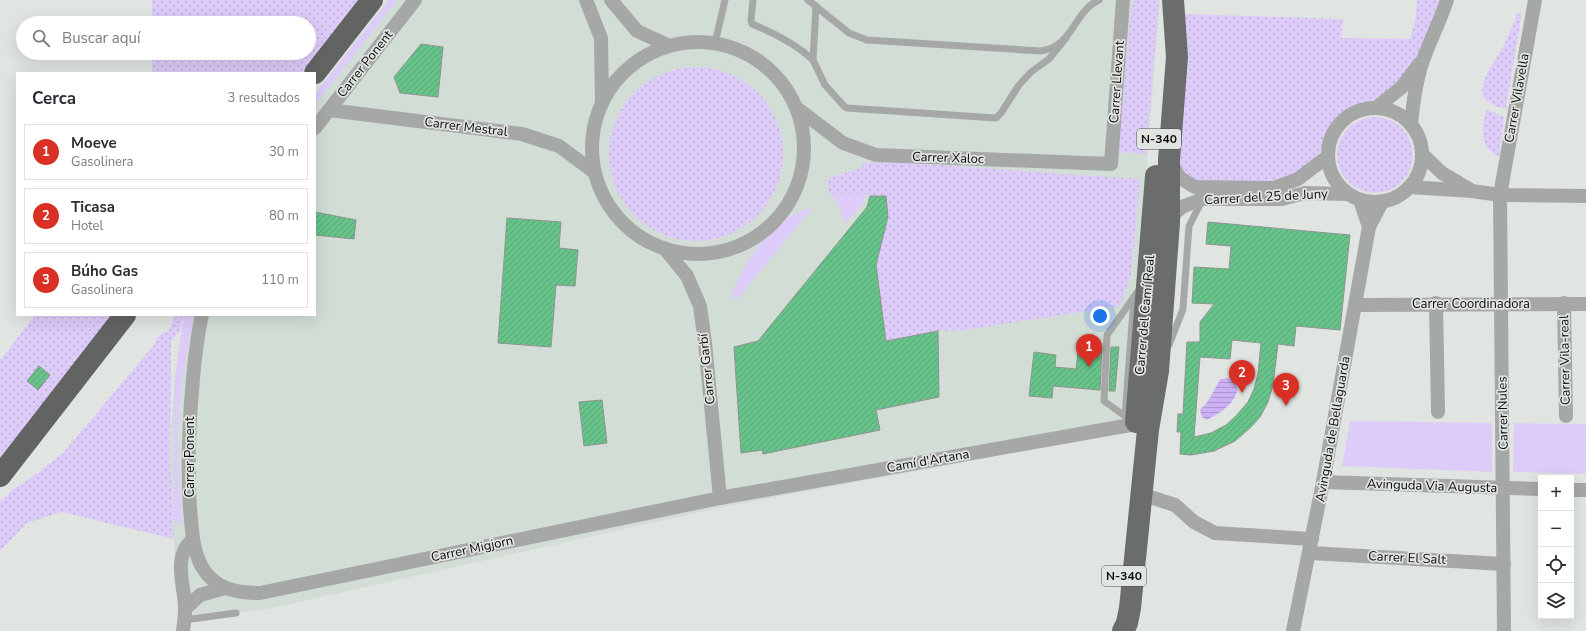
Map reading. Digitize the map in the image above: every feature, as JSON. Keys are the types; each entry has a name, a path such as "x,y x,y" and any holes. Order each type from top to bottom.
{"highway":[{"path":"316,72 372,0"},
{"path":"1124,631 1130,608 1148,430 1155,411 1169,223 1169,160 1177,57 1172,0"},
{"name":"Carrer del Camí Real","path":"1119,631 1130,420 1148,277 1172,0"},
{"path":"0,476 124,316"}],"street":[{"name":"Carrer Ponent","path":"316,127 415,0"},
{"path":"586,0 601,38 602,102 592,136 594,172 603,198 619,221 641,239 666,250 700,255 734,249 764,233 787,208 801,177 805,143 798,109 779,78 750,55 715,43 692,42 670,46 642,58 619,77 602,102"},
{"path":"611,0 637,31 670,46"},
{"name":"Carrer Llevant","path":"1111,164 1122,0"},
{"path":"1411,125 1414,96 1424,56 1439,23 1447,0"},
{"name":"Carrer Vilavella","path":"1500,195 1534,0"},
{"path":"1376,108 1402,87 1424,56"},
{"path":"1376,108 1389,110 1402,116 1411,125 1419,139 1422,154 1418,171 1409,187 1397,197 1382,202 1371,202 1353,197 1337,184 1330,171 1327,157 1329,142 1336,128 1347,117 1361,110 1376,108"},
{"name":"Carrer Xaloc","path":"798,109 843,143 876,155 1111,164"},
{"name":"Carrer Mestral","path":"329,110 522,134 559,146 594,172"},
{"path":"1422,154 1442,173 1472,191"},
{"name":"Carrer del 25 de Juny","path":"1169,160 1180,178 1195,187 1274,188 1298,179 1327,157"},
{"path":"1409,187 1472,191 1500,195 1586,196"},
{"name":"Carrer del 25 de Juny","path":"1169,223 1176,212 1184,206 1203,199 1282,199 1305,193 1353,197"},
{"name":"Carrer Nules","path":"1500,195 1504,488 1504,631"},
{"name":"Avinguda de Bellaguarda","path":"1353,197 1369,227"},
{"name":"Avinguda de Bellaguarda","path":"1294,631 1310,553 1369,227 1382,202"},
{"name":"Carrer Garbí","path":"666,250 687,276 700,306 720,498"},
{"path":"1436,303 1438,412"},
{"name":"Carrer Coordinadora","path":"1356,305 1436,303 1586,304"},
{"name":"Carrer Vila-real","path":"1564,304 1566,416"},
{"name":"Carrer Ponent","path":"202,316 195,364 190,418 188,475 192,540 202,568 213,580 225,588"},
{"name":"Camí d'Artana","path":"720,498 1130,420"},
{"name":"Avinguda Via Augusta","path":"1323,482 1538,489"},
{"path":"1574,490 1586,490"},
{"path":"1151,493 1175,505 1194,522 1215,533 1312,539"},
{"name":"Carrer Migjorn","path":"225,588 240,593 260,593 720,498"},
{"path":"184,620 181,562 186,546 192,540"},
{"name":"Carrer El Salt","path":"1310,553 1504,564"},
{"path":"184,620 200,595 225,588"}],"lane":[{"path":"715,43 725,0"},
{"path":"753,0 752,24 791,44 812,60 825,85 847,108 996,118 1001,113 1019,85 1031,72 1049,59 1090,6 1099,0"},
{"path":"808,0 849,33 857,38 867,40 1041,52 1055,47 1066,38"},
{"path":"812,60 816,6"},
{"path":"1158,371 1182,309 1190,226 1203,199"},
{"path":"1130,420 1104,401 1106,335 1148,277"},
{"path":"1130,420 1134,297"},
{"path":"1139,517 1151,493"},
{"path":"184,620 236,613"}],"shaded area":[{"path":"152,0 358,0 316,54 316,16 152,16"},
{"path":"388,0 1160,0 1125,432 723,507 272,608 180,622 172,520 170,462 175,376 184,316 316,316 316,92"},
{"path":"389,0 397,0 316,104 316,93"},
{"path":"1134,0 1159,0 1146,154 1118,152 1131,9"},
{"path":"1417,0 1441,0 1418,56 1399,85 1372,102 1353,107 1337,118 1327,133 1318,157 1282,183 1192,181 1179,169 1185,14 1343,19 1341,38 1410,39 1415,21"},
{"path":"1522,13 1506,108 1495,106 1484,97 1482,91 1484,83 1491,67 1506,41 1517,14"},
{"path":"152,60 311,60 302,72 152,72"},
{"path":"705,67 729,73 745,81 758,92 769,105 777,121 782,137 782,171 777,187 769,203 758,216 745,227 721,238 705,241 687,241 671,238 647,227 634,216 623,203 615,187 610,171 609,145 612,129 623,105 634,92 647,81 663,73 679,68"},
{"path":"1486,109 1504,117 1499,157 1492,153 1488,148 1483,136 1483,123"},
{"path":"1375,117 1389,120 1402,128 1410,141 1413,155 1410,169 1402,182 1389,190 1375,193 1361,190 1348,182 1340,169 1337,155 1340,141 1348,128 1361,120"},
{"path":"882,162 1140,179 1131,274 1120,306 965,330 938,331 887,341 876,265 888,217 886,197 871,196 866,194 830,194 826,180 862,167 863,163"},
{"path":"830,194 866,194 863,203 844,225 840,208"},
{"path":"812,208 738,298 734,299 731,297 743,270 762,242 785,220 798,212"},
{"path":"34,316 111,316 0,458 0,360"},
{"path":"175,316 183,316 180,331 171,341 170,462 174,539 61,512 27,523 0,551 0,502 12,490 38,473 64,452 154,345 157,337 169,330"},
{"path":"184,316 195,316 180,399 178,450 182,519 181,522 177,523 173,520 175,377"},
{"path":"1228,378 1235,382 1237,389 1233,401 1216,415 1207,420 1202,417 1200,410 1207,402 1221,379"},
{"path":"1350,421 1492,423 1492,472 1342,466"},
{"path":"1514,423 1586,424 1586,474 1513,472"}],"building":[{"path":"421,44 443,47 438,97 400,93 394,77"},
{"path":"870,196 886,196 888,217 876,265 886,341 938,331 939,397 876,410 880,430 763,454 762,450 741,453 734,347 758,341 867,207"},
{"path":"316,212 356,220 354,239 316,235"},
{"path":"507,218 561,222 559,248 578,250 575,286 556,285 551,347 498,343"},
{"path":"1208,222 1350,235 1340,330 1296,326 1294,346 1278,344 1273,385 1268,402 1260,417 1235,441 1214,451 1191,455 1180,454 1181,432 1177,432 1178,414 1183,414 1187,342 1200,342 1200,322 1214,304 1192,303 1194,267 1229,269 1231,246 1206,244","holes":["1232,340 1261,343 1258,374 1254,389 1248,402 1226,425 1211,433 1194,437 1200,357 1230,359"]},
{"path":"1079,344 1102,346 1100,390 1053,386 1052,398 1029,396 1034,352 1056,355 1055,367 1076,369"},
{"path":"1111,347 1119,347 1115,391 1109,391"},
{"path":"39,366 50,375 38,390 27,381"},
{"path":"602,400 607,443 584,446 579,402"}],"place":[{"name":"Moeve","path":"1089,367"},
{"name":"Ticasa","path":"1242,393"},
{"name":"Búho Gas","path":"1286,406"}]}
